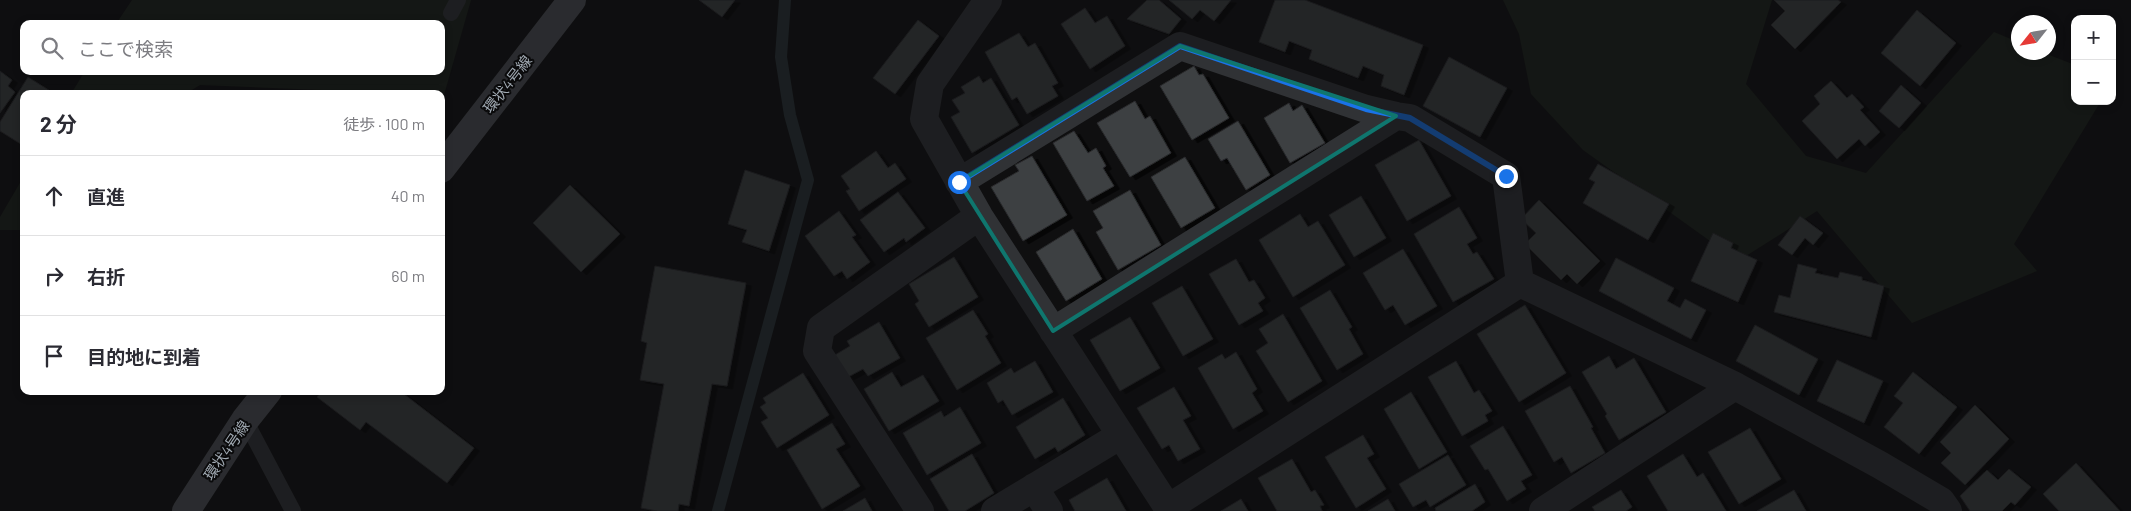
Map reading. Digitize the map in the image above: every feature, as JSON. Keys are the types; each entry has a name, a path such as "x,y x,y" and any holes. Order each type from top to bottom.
{"main road":[{"name":"環状4号線","path":"445,163 572,0"},
{"name":"環状4号線","path":"186,511 246,420 265,395"}],"street":[{"path":"988,0 930,84 924,119 979,216 1169,510 1520,283"},
{"path":"959,182 1180,46 1366,109 1410,118 1506,176 1520,283"},
{"path":"1053,331 1396,116"},
{"path":"920,511 817,351 821,328 979,216"},
{"path":"1520,283 1735,386 1880,465 1938,508"},
{"path":"1543,511 1735,386"},
{"path":"995,511 1121,435"},
{"path":"1034,488 1050,511"}],"lane":[{"path":"246,420 293,511"}],"highlighted area":[{"path":"1180,46 1396,116 1053,331 959,182"}],"shaded area":[{"path":"132,0 471,0 445,91 322,90 200,85 192,90 73,90 83,75 445,75 445,20 119,20"},
{"path":"1503,0 1772,0 1746,84 1806,156 1866,173 1994,32 2011,39 2011,60 2056,60 2056,58 2071,63 2071,105 2099,105 2014,244 2037,271 1912,323 1817,211 1738,261 1583,150 1531,94 1519,34"},
{"path":"20,183 20,230 0,230 0,217"}],"building":[{"path":"699,0 735,0 722,17"},
{"path":"1147,0 1159,0 1181,19 1169,34 1127,19"},
{"path":"1169,0 1231,0 1214,21 1200,10 1192,19"},
{"path":"1275,0 1305,0 1423,45 1404,95 1381,86 1384,75 1363,66 1358,78 1309,59 1312,50 1289,41 1285,52 1259,42"},
{"path":"1774,0 1838,0 1841,2 1795,49 1771,25 1785,11"},
{"path":"1085,8 1095,23 1107,16 1125,46 1090,69 1061,24"},
{"path":"1917,10 1956,43 1920,86 1881,53"},
{"path":"918,20 939,36 895,94 873,78"},
{"path":"1019,33 1028,47 1035,43 1058,83 1052,86 1058,96 1027,114 1017,97 1012,100 985,52"},
{"path":"1449,57 1507,88 1480,137 1423,106"},
{"path":"1194,66 1199,75 1203,74 1229,118 1192,140 1160,86"},
{"path":"0,71 12,80 8,86 15,92 0,113"},
{"path":"979,76 983,83 991,78 1019,125 972,153 951,117 960,112 952,100 965,93 961,87"},
{"path":"28,77 49,90 20,90 20,144 0,131 0,122"},
{"path":"1831,81 1847,98 1852,94 1864,107 1860,110 1880,132 1865,146 1859,139 1837,159 1802,121 1820,104 1814,96"},
{"path":"1901,85 1921,103 1899,128 1879,111"},
{"path":"1135,101 1145,119 1150,116 1171,153 1130,177 1097,123"},
{"path":"1289,103 1293,111 1302,105 1325,143 1290,163 1264,118"},
{"path":"1238,121 1270,175 1246,190 1227,158 1221,161 1208,139"},
{"path":"1074,131 1088,153 1096,148 1106,166 1103,168 1114,186 1087,201 1053,143"},
{"path":"1419,140 1451,196 1407,221 1375,165"},
{"path":"876,151 888,168 895,163 906,179 859,211 846,191 850,189 841,176"},
{"path":"1032,156 1067,215 1023,241 991,187 1019,171 1015,165"},
{"path":"1185,157 1215,208 1181,228 1151,177"},
{"path":"1598,164 1669,204 1648,240 1583,203 1595,182 1589,179"},
{"path":"745,170 790,185 769,251 742,242 747,230 728,224"},
{"path":"570,185 620,234 581,272 533,223"},
{"path":"1130,190 1161,245 1118,270 1096,232 1103,228 1093,211"},
{"path":"898,192 925,228 906,242 904,238 884,252 860,220"},
{"path":"1361,196 1386,238 1354,257 1329,215"},
{"path":"1539,200 1600,261 1577,284 1567,274 1561,280 1525,244 1536,233 1521,219"},
{"path":"1459,207 1477,238 1467,244 1473,254 1477,252 1494,279 1453,302 1414,234"},
{"path":"839,211 856,235 852,237 870,262 847,279 842,271 834,276 805,236"},
{"path":"1300,214 1308,227 1318,221 1345,265 1293,297 1259,240"},
{"path":"1800,216 1823,233 1813,245 1805,238 1792,255 1778,245"},
{"path":"1073,229 1102,279 1066,301 1036,252"},
{"path":"1713,233 1733,243 1731,248 1757,260 1738,302 1691,281"},
{"path":"1403,249 1437,306 1405,325 1393,305 1385,310 1363,273"},
{"path":"954,257 978,297 929,327 915,304 919,301 909,284"},
{"path":"1616,258 1674,288 1667,301 1680,308 1685,299 1706,310 1691,339 1599,291"},
{"path":"1236,259 1249,282 1254,280 1265,298 1258,303 1263,311 1239,325 1209,274"},
{"path":"1798,264 1817,269 1815,273 1838,278 1840,272 1862,277 1862,280 1884,286 1871,337 1774,312 1779,295 1790,298"},
{"path":"655,266 746,283 727,386 712,384 689,506 679,504 678,511 657,511 641,508 664,384 640,380 647,343 641,341"},
{"path":"1182,286 1213,339 1183,356 1152,303"},
{"path":"1330,290 1352,327 1349,329 1363,354 1337,370 1300,308"},
{"path":"1525,305 1566,373 1519,402 1477,334"},
{"path":"973,310 988,334 985,336 1001,363 957,390 926,338"},
{"path":"1283,314 1322,381 1288,402 1256,351 1268,343 1259,329"},
{"path":"1130,317 1160,368 1120,391 1090,340"},
{"path":"879,322 900,358 868,376 863,369 848,377 835,355 850,346 847,341"},
{"path":"1755,325 1818,359 1799,395 1736,361"},
{"path":"1236,352 1257,389 1252,393 1263,411 1233,429 1198,368 1222,354 1225,359"},
{"path":"1609,356 1616,369 1634,358 1666,412 1619,440 1605,416 1607,414 1582,372"},
{"path":"1837,360 1883,381 1864,423 1817,401"},
{"path":"1035,361 1053,392 1012,415 1003,400 998,403 987,383 1011,368 1014,373"},
{"path":"1456,361 1474,393 1479,390 1492,411 1485,415 1488,421 1462,436 1428,377"},
{"path":"892,372 901,387 923,375 939,401 889,431 864,389"},
{"path":"1913,372 1957,407 1919,454 1884,427 1903,403 1894,396"},
{"path":"803,373 829,415 777,448 761,422 768,418 760,407 766,403 763,398"},
{"path":"1570,386 1605,453 1571,473 1562,457 1554,462 1525,411"},
{"path":"1174,387 1191,416 1183,420 1200,449 1178,461 1169,445 1162,449 1137,408"},
{"path":"1411,392 1447,452 1419,469 1384,409"},
{"path":"319,395 405,395 474,448 447,483 366,422 360,430 317,397"},
{"path":"1063,398 1085,435 1058,452 1055,447 1035,459 1016,427"},
{"path":"1975,405 2009,439 1965,485 1941,463 1951,453 1940,442"},
{"path":"960,407 981,443 927,475 903,433 941,411 944,417"},
{"path":"832,423 845,444 836,449 860,486 822,509 787,450"},
{"path":"1503,426 1532,475 1521,481 1526,489 1507,501 1488,469 1485,470 1470,446"},
{"path":"1750,428 1781,479 1739,504 1708,452"},
{"path":"1363,435 1374,454 1367,458 1386,489 1356,508 1325,457"},
{"path":"972,454 994,493 965,511 949,511 930,479"},
{"path":"1683,454 1697,477 1703,473 1726,511 1668,511 1647,476"},
{"path":"1448,455 1466,485 1430,507 1426,500 1413,507 1399,484"},
{"path":"1292,459 1311,492 1315,490 1324,505 1320,506 1322,511 1277,511 1258,478"},
{"path":"2076,463 2120,511 2059,511 2043,494"},
{"path":"2009,469 2031,487 2015,505 2011,502 2002,511 1970,511 1960,496 1987,470 1998,480"},
{"path":"1107,478 1126,511 1075,511 1069,500"},
{"path":"1475,484 1485,502 1472,511 1436,511 1435,508"},
{"path":"1621,490 1632,507 1626,511 1595,511 1592,507"},
{"path":"1794,490 1806,511 1757,511"},
{"path":"865,498 872,511 843,511"},
{"path":"1241,499 1248,511 1221,511"},
{"path":"1388,499 1395,511 1368,511"}],"waterway":[{"path":"718,511 808,180 790,115 781,57 785,0"}],"route":[{"path":"959,182 1180,46 1366,109 1410,118 1506,176"}]}
